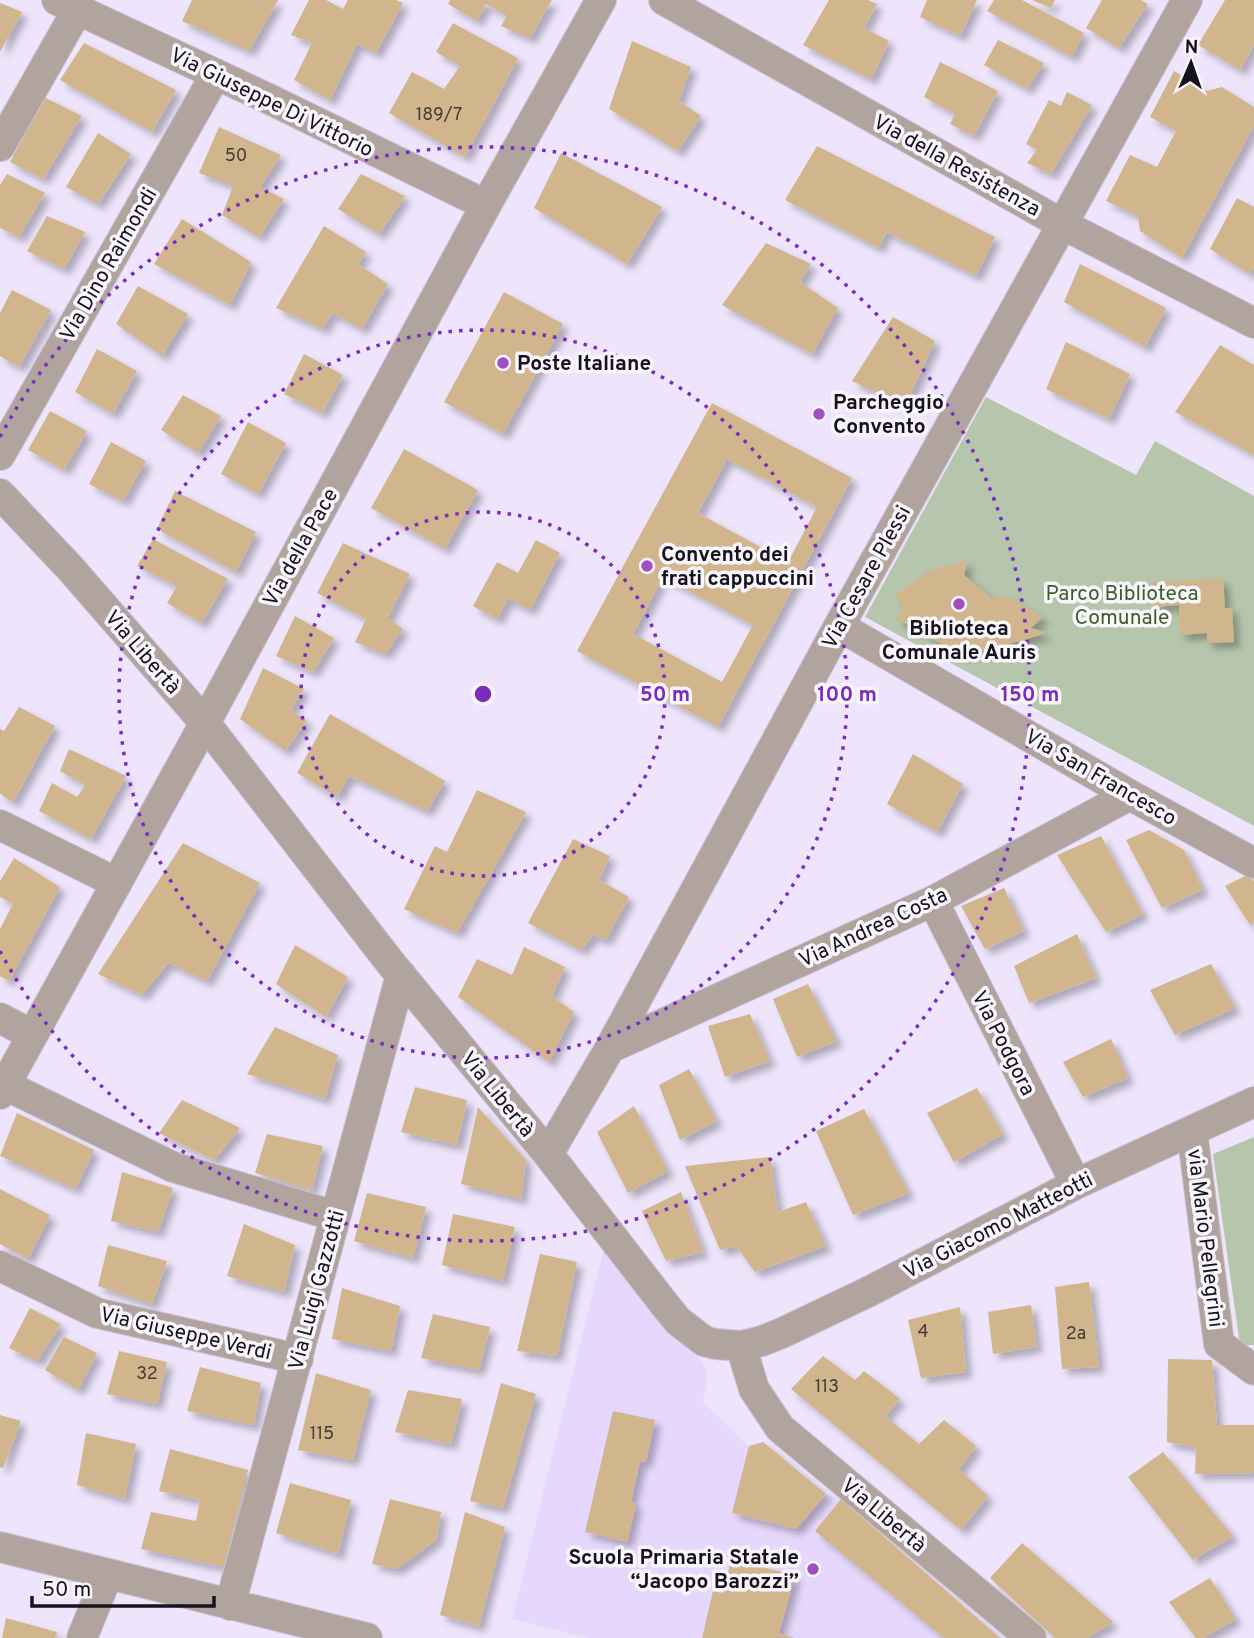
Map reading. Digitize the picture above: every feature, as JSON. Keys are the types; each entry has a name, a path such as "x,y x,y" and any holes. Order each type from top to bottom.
{"street":[{"name":"Via della Pace","path":"2,1090 601,0"},
{"name":"Via della Resistenza","path":"664,0 1062,224 1254,323"},
{"name":"Via Cesare Plessi","path":"548,1154 610,1048 839,626 1187,0"},
{"name":"Via Giuseppe Di Vittorio","path":"68,4 486,205"},
{"path":"0,146 68,4"},
{"name":"Via Dino Raimondi","path":"0,454 216,74"},
{"name":"Via Libertà","path":"0,494 70,568 205,723 401,975 548,1154 678,1321 704,1341 741,1346 754,1389 780,1428 1031,1638"},
{"name":"Via San Francesco","path":"839,626 1130,795 1254,863"},
{"name":"Via Andrea Costa","path":"610,1048 933,901 1130,795"},
{"path":"0,825 117,883"},
{"name":"Via Podgora","path":"933,901 1076,1184"},
{"name":"Via Luigi Gazzotti","path":"230,1605 401,975"},
{"path":"0,1018 32,1035"},
{"path":"2,1090 173,1167 335,1216"},
{"name":"Via Giacomo Matteotti","path":"741,1346 782,1333 1076,1184 1254,1102"},
{"name":"via Mario Pellegrini","path":"1192,1131 1219,1345 1254,1370"},
{"name":"Via Giuseppe Verdi","path":"0,1266 97,1313 298,1359"},
{"path":"0,1547 367,1638"},
{"path":"82,1638 108,1574"}],"shaded area":[{"path":"604,1248 699,1358 708,1378 703,1401 710,1409 749,1446 763,1442 826,1494 841,1499 1000,1638 588,1638 512,1619"}],"green space":[{"name":"Parco Biblioteca Comunale","path":"986,397 1136,475 1155,441 1254,496 1254,826 865,617"},
{"path":"1254,1137 1254,1345 1240,1345 1213,1154"}],"building":[{"path":"192,0 278,0 249,51 182,21"},
{"path":"309,0 326,0 343,9 348,0 396,0 403,3 376,53 357,44 330,100 294,80 312,43 291,35"},
{"path":"450,0 552,0 530,38 501,26 507,16 486,4 477,21 448,4"},
{"path":"829,0 868,0 877,4 864,28 889,41 871,79 803,45"},
{"path":"927,0 977,0 960,36 920,17"},
{"path":"994,0 1022,0 1084,33 1072,57 987,11"},
{"path":"1032,0 1055,0 1051,8"},
{"path":"1102,0 1141,0 1148,4 1119,48 1086,28"},
{"path":"1225,0 1254,0 1254,45 1240,70 1198,45"},
{"path":"0,3 22,12 0,52"},
{"path":"453,23 518,58 465,157 389,113 412,72 444,89 460,66 436,52"},
{"path":"998,40 1044,63 1027,89 984,65"},
{"path":"632,41 691,67 679,101 701,116 678,151 609,109"},
{"path":"84,43 176,90 152,132 60,80"},
{"path":"940,62 998,91 974,136 950,124 955,114 924,97"},
{"path":"1174,71 1207,91 1222,87 1254,107 1254,126 1182,258 1140,231 1138,216 1106,201 1130,155 1157,167 1176,131 1150,117"},
{"path":"1067,92 1092,105 1051,174 1027,163 1037,150 1026,144 1049,100 1061,106"},
{"path":"44,97 82,116 43,179 10,162"},
{"path":"219,127 281,155 260,187 284,199 259,237 222,215 233,186 199,173"},
{"path":"98,133 131,154 98,204 66,187"},
{"path":"817,146 995,237 976,276 886,232 879,248 785,200"},
{"path":"561,153 662,207 627,264 534,208"},
{"path":"7,174 45,193 19,237 0,228 0,185"},
{"path":"361,174 405,196 379,234 338,209"},
{"path":"1237,198 1254,207 1254,267 1250,274 1210,249"},
{"path":"47,216 85,232 64,269 27,251"},
{"path":"182,219 251,262 230,305 154,264"},
{"path":"324,226 366,252 358,264 388,284 362,329 332,313 323,329 276,308"},
{"path":"766,243 811,264 800,282 838,308 812,354 722,305"},
{"path":"1080,264 1166,308 1145,347 1064,302"},
{"path":"138,286 188,314 162,356 116,324"},
{"path":"12,290 51,310 19,367 0,356 0,313"},
{"name":"Poste Italiane","path":"504,292 563,324 503,434 444,402"},
{"path":"893,317 935,341 905,406 852,381"},
{"path":"1066,342 1130,374 1109,419 1046,389"},
{"path":"1220,345 1254,365 1254,455 1175,412"},
{"path":"97,349 137,371 113,414 75,392"},
{"path":"304,354 343,375 322,413 284,394"},
{"path":"183,395 221,416 198,453 161,430"},
{"name":"Convento dei frati cappuccini","path":"712,403 852,478 718,727 577,651","holes":["727,459 817,507 788,562 698,513","663,577 753,625 722,682 633,634"]},
{"path":"50,411 87,431 64,470 28,450"},
{"path":"248,422 286,443 258,494 221,474"},
{"path":"111,442 146,461 123,501 89,484"},
{"path":"404,449 478,490 445,549 371,508"},
{"path":"175,491 256,532 236,572 157,529"},
{"path":"153,539 228,579 201,623 167,603 177,586 137,566"},
{"path":"536,540 560,553 530,610 508,599 497,619 473,606 497,562 518,573"},
{"path":"343,543 410,574 388,618 403,629 385,654 355,642 366,619 317,593"},
{"name":"Biblioteca Comunale Auris","path":"967,560 964,575 992,599 1004,595 1043,617 1031,628 1047,633 969,653 947,647 919,628 896,620 903,608 895,595 928,571"},
{"path":"1223,578 1225,608 1232,608 1234,642 1207,643 1207,633 1180,635 1179,605 1154,607 1152,582"},
{"path":"295,616 334,638 313,672 276,656"},
{"path":"263,668 304,689 291,710 307,721 285,751 240,719"},
{"path":"19,707 55,726 13,802 0,794 0,729 4,731"},
{"path":"330,714 445,781 427,811 349,776 337,797 297,773"},
{"path":"69,749 126,776 91,839 39,811 52,783 77,797 85,785 60,771"},
{"path":"913,754 963,784 937,832 887,804"},
{"path":"477,790 526,812 457,933 404,909 435,846 447,852"},
{"path":"1149,830 1184,850 1203,890 1162,908 1126,840"},
{"path":"1101,836 1143,914 1106,932 1057,855"},
{"path":"573,839 610,856 599,880 629,897 606,940 593,935 581,950 528,923"},
{"path":"183,843 260,883 207,981 168,963 142,995 98,974"},
{"path":"14,858 60,887 9,981 0,976 0,929 13,904 0,897 0,881"},
{"path":"1247,875 1254,881 1254,923 1250,925 1225,886"},
{"path":"1004,888 1024,931 985,949 961,906"},
{"path":"1077,934 1096,978 1029,1003 1014,966"},
{"path":"295,945 348,977 326,1017 276,984"},
{"path":"524,947 565,967 552,996 574,1012 549,1062 458,997 477,959 512,975"},
{"path":"1211,964 1235,1008 1175,1035 1150,990"},
{"path":"808,984 837,1041 797,1057 773,999"},
{"path":"750,1014 770,1061 725,1077 708,1026"},
{"path":"275,1027 338,1055 325,1099 247,1074"},
{"path":"1111,1039 1128,1078 1083,1097 1063,1062"},
{"path":"689,1069 717,1121 680,1140 659,1085"},
{"path":"415,1087 467,1100 457,1145 401,1132"},
{"path":"977,1088 1003,1134 954,1162 927,1113"},
{"path":"182,1100 240,1128 214,1160 159,1133"},
{"path":"634,1106 668,1171 628,1193 597,1132"},
{"path":"478,1107 526,1160 521,1199 461,1184"},
{"path":"864,1109 909,1193 853,1215 816,1131"},
{"path":"17,1113 94,1150 75,1189 0,1156"},
{"path":"267,1134 323,1146 312,1190 255,1173"},
{"path":"770,1157 778,1212 806,1202 826,1246 755,1272 736,1246 720,1250 685,1166"},
{"path":"122,1172 173,1188 158,1232 111,1221"},
{"path":"0,1189 50,1215 28,1259 0,1244"},
{"path":"681,1192 703,1252 666,1261 642,1211"},
{"path":"367,1193 426,1207 413,1258 354,1241"},
{"path":"453,1214 515,1227 503,1281 442,1265"},
{"path":"244,1224 295,1245 284,1292 227,1276"},
{"path":"108,1245 167,1261 152,1304 98,1286"},
{"path":"540,1254 577,1262 557,1356 517,1351"},
{"path":"1089,1282 1099,1367 1062,1369 1055,1287"},
{"path":"342,1288 400,1306 391,1351 332,1339"},
{"path":"1031,1305 1037,1347 993,1354 988,1312"},
{"path":"960,1307 966,1372 921,1378 908,1320"},
{"path":"30,1308 61,1324 37,1361 9,1348"},
{"path":"433,1314 490,1327 479,1370 421,1358"},
{"path":"64,1337 97,1353 78,1390 45,1370"},
{"path":"119,1351 167,1362 157,1404 107,1394"},
{"path":"823,1356 855,1380 864,1371 900,1399 885,1416 919,1444 944,1420 976,1446 959,1469 988,1496 961,1530 791,1389"},
{"path":"1168,1359 1212,1360 1217,1425 1254,1425 1254,1473 1195,1474 1196,1447 1167,1442"},
{"path":"200,1367 261,1383 254,1425 187,1411"},
{"path":"316,1373 371,1390 353,1460 298,1450"},
{"path":"501,1383 536,1394 503,1508 470,1501"},
{"path":"408,1390 462,1399 451,1444 395,1432"},
{"path":"613,1411 655,1420 646,1462 640,1461 631,1502 636,1504 627,1542 585,1532"},
{"path":"0,1415 21,1421 3,1468 0,1467"},
{"path":"86,1433 136,1444 125,1499 77,1485"},
{"path":"763,1442 826,1494 796,1529 732,1513 749,1446"},
{"path":"170,1449 248,1470 224,1567 141,1549 151,1512 196,1521 200,1500 159,1491"},
{"path":"1163,1452 1233,1536 1193,1560 1128,1477"},
{"path":"290,1483 351,1500 338,1554 276,1533"},
{"path":"390,1499 441,1512 436,1540 397,1569 372,1564"},
{"path":"841,1499 1000,1638 944,1638 815,1531"},
{"path":"465,1512 505,1527 479,1626 440,1615"},
{"path":"1022,1543 1113,1622 1087,1638 1055,1638 990,1578"},
{"path":"731,1560 795,1575 779,1633 794,1638 702,1638 713,1591 723,1593"},
{"path":"1210,1578 1236,1619 1203,1638 1196,1638 1169,1602"},
{"path":"6,1618 57,1632 55,1638 2,1638"}],"place":[{"name":"Poste Italiane","path":"503,363"},
{"name":"Parcheggio Convento","path":"819,414"},
{"name":"Convento dei frati cappuccini","path":"647,566"},
{"name":"Biblioteca Comunale Auris","path":"959,604"},
{"name":"Scuola Primaria Statale “Jacopo Barozzi”","path":"813,1569"}]}
